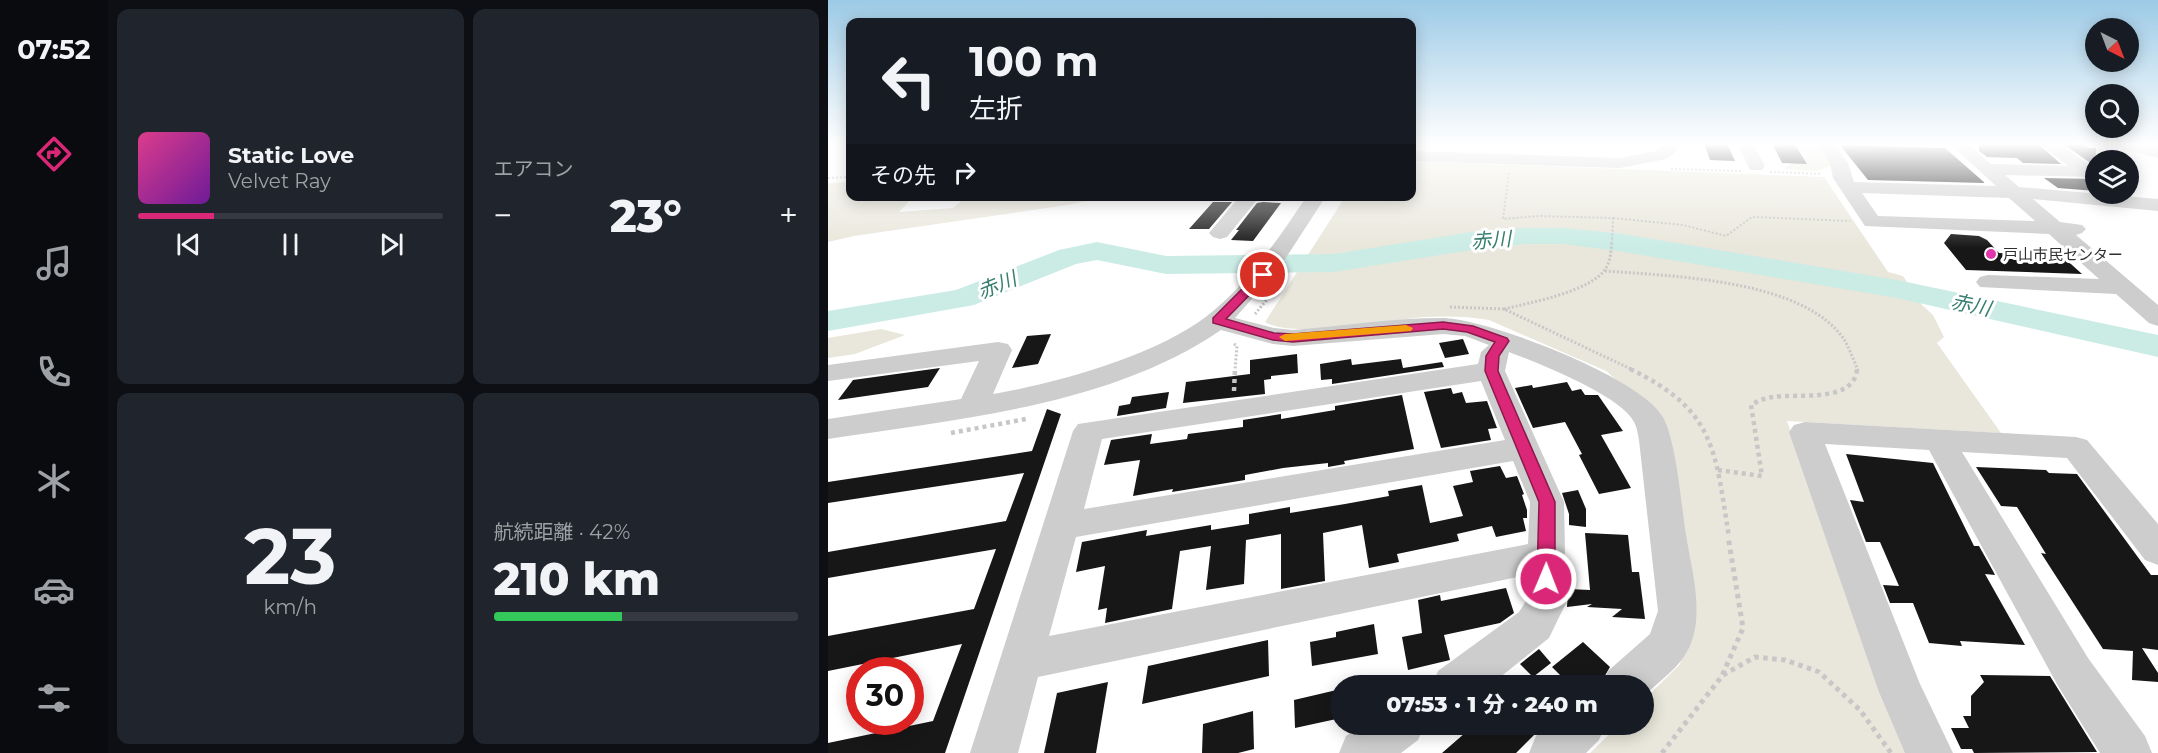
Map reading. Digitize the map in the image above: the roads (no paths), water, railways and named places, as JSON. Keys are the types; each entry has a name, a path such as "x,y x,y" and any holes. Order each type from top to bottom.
{"street":[{"path":"1842,178 1872,222 2066,229 2123,288 2158,318"},
{"path":"2007,178 2066,229 2158,299"},
{"path":"1848,187 2024,193 2158,205"},
{"path":"1220,233 1247,201"},
{"path":"828,429 1032,396 1133,366 1178,344 1240,323 1274,271 1314,201"},
{"path":"1988,282 2123,288"},
{"path":"1240,323 1273,336 1293,338 1443,326 1469,328 1605,384 1633,402 1649,419 1655,440 1678,611 1668,645 1636,675"},
{"path":"994,753 1089,431 1233,410 1499,340"},
{"path":"1469,675 1534,626 1546,603 1547,502 1524,448 1499,340"},
{"path":"828,373 998,350 972,407"},
{"path":"1929,753 1901,692 1804,432 2076,448 2158,550"},
{"path":"1939,440 2073,672 2128,753"},
{"path":"1061,526 1524,448"},
{"path":"1021,661 1546,556"},
{"path":"1363,753 1387,735"},
{"path":"1553,753 1572,735"}],"waterway":[{"name":"赤川","path":"828,321 963,298 1069,256 1097,251 1166,265 1334,263 1471,241 1525,236 1564,236 1617,242 1897,289 2158,346"}],"place":[{"name":"戸山市民センター","path":"1991,254"}]}
